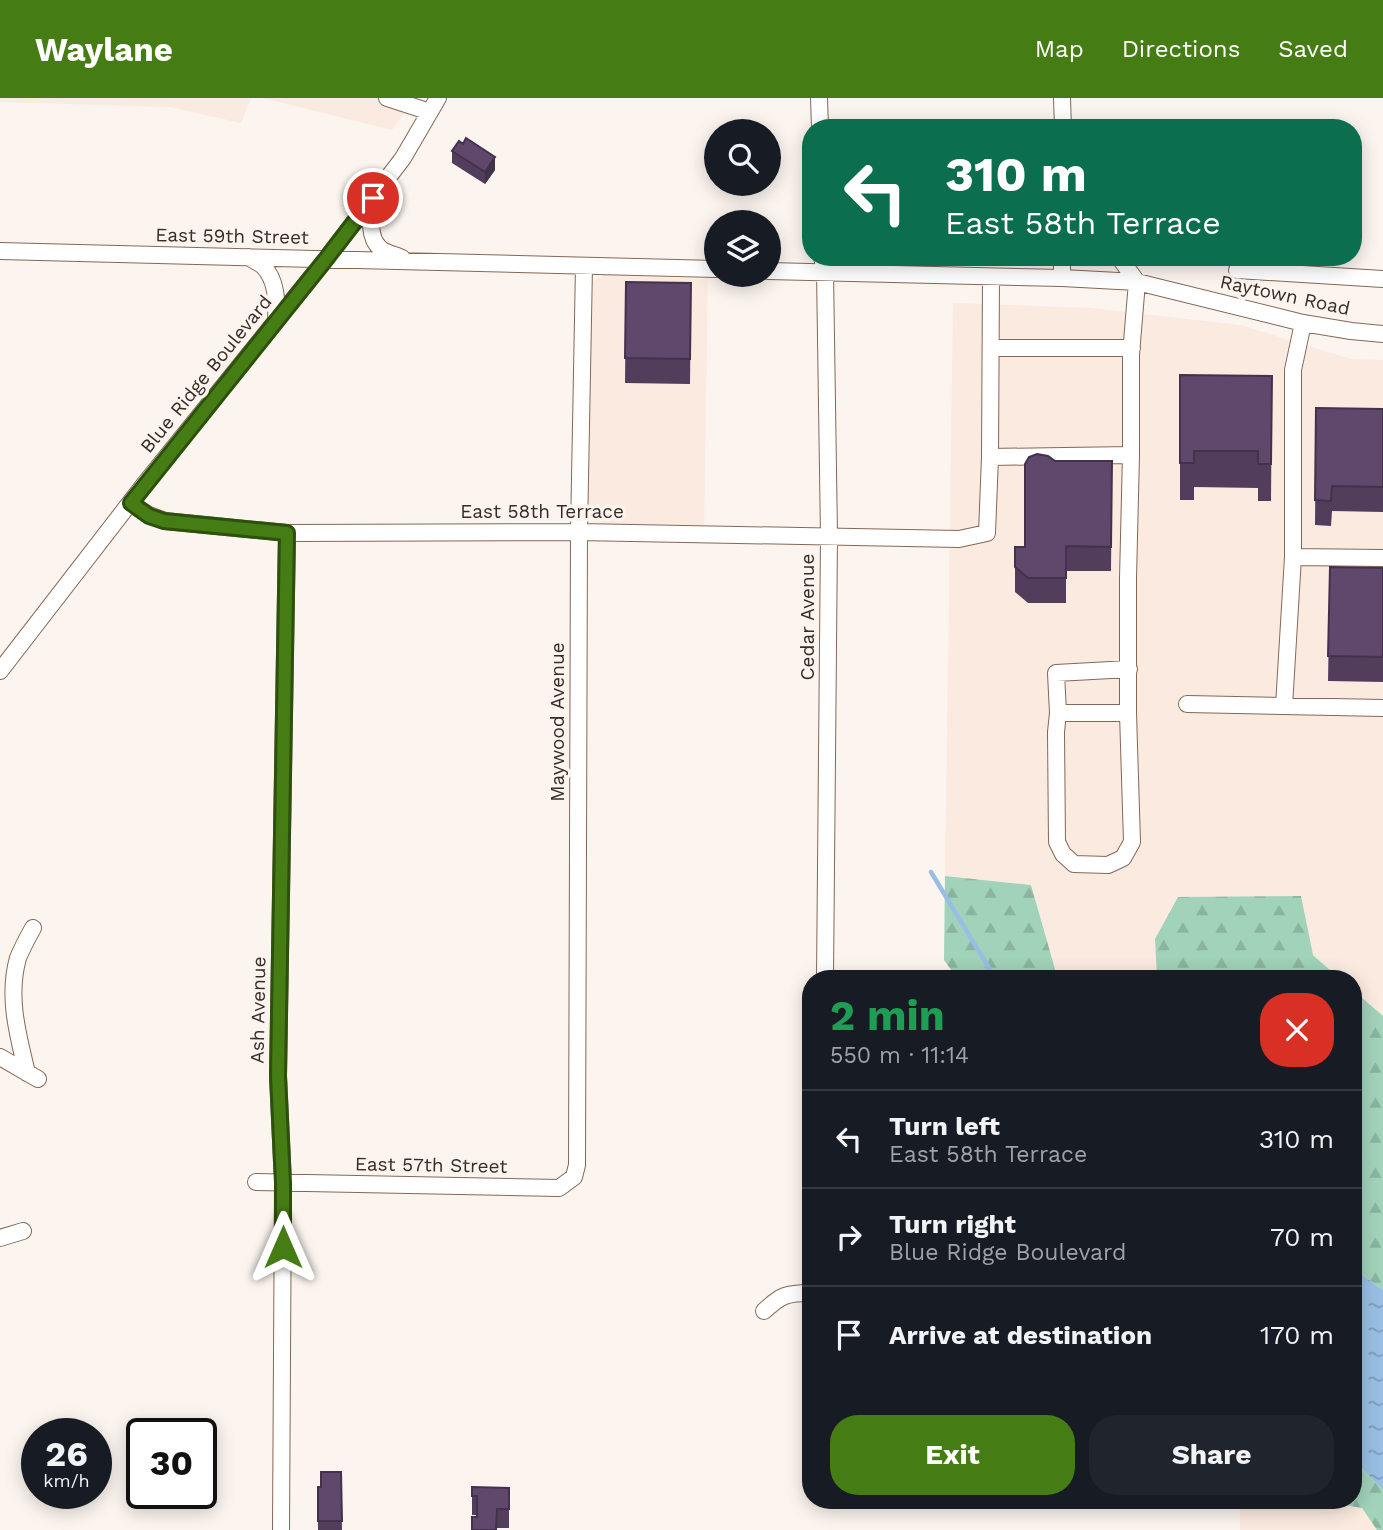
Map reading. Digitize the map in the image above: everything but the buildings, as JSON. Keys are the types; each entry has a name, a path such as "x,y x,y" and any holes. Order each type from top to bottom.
{"street":[{"path":"387,98 434,105"},
{"path":"819,98 820,119"},
{"path":"1062,98 1063,119"},
{"name":"Blue Ridge Boulevard","path":"0,671 373,198 403,158 434,105"},
{"path":"373,198 372,234 380,249 411,262"},
{"name":"East 59th Street","path":"0,251 704,270"},
{"path":"248,257 263,266 272,280 277,302 276,321"},
{"name":"Maywood Avenue","path":"575,1177 579,531 584,266"},
{"path":"781,270 815,266"},
{"name":"Cedar Avenue","path":"824,266 829,536 825,970"},
{"path":"889,266 991,276 1062,278 1062,266"},
{"path":"1126,266 1138,282 1132,348 1128,578 1132,842 1123,858 1108,865 1074,864 1063,854 1057,842 1056,673 1129,669"},
{"path":"1237,270 1346,282 1383,279"},
{"path":"991,276 990,457 1132,455"},
{"name":"Raytown Road","path":"1062,278 1138,282 1303,323 1383,334"},
{"path":"1284,706 1293,557 1293,370 1303,323"},
{"path":"990,348 1132,348"},
{"name":"East 58th Terrace","path":"131,503 149,516 164,521 287,533 579,531 959,539 987,533 990,457"},
{"name":"Ash Avenue","path":"281,1530 283,1183 278,1076 287,533"},
{"path":"1293,557 1383,558"},
{"path":"1187,704 1383,708"},
{"path":"1058,713 1128,713"},
{"path":"0,1057 32,1076 15,1023 13,988 19,957 33,928"},
{"name":"East 57th Street","path":"256,1182 559,1188 575,1177"},
{"path":"0,1238 23,1231"},
{"path":"764,1311 777,1298 790,1293 802,1293"}],"shaded area":[{"path":"0,98 251,98 241,123 170,107 0,102"},
{"path":"262,98 414,98 392,130"},
{"path":"605,275 704,279 704,287 708,287 704,525 601,524 590,519 587,511 591,285"},
{"path":"953,303 1091,308 1240,325 1351,359 1383,360 1383,1016 1362,998 1362,970 1330,970 1313,955 1155,939 1157,970 1055,970 1031,885 945,876"},
{"path":"1362,1508 1377,1530 1240,1530 1240,1509"}],"green space":[{"path":"945,876 1031,885 1055,970 951,970 944,960"},
{"path":"1301,896 1313,955 1330,970 1157,970 1155,939 1178,897"},
{"path":"1362,998 1383,1016 1383,1290 1362,1275"},
{"path":"1362,1468 1383,1490 1383,1530 1377,1530 1362,1508"}],"water":[{"path":"1362,1275 1383,1290 1383,1490 1362,1468"}],"waterway":[{"path":"931,872 990,970"}],"route":[{"path":"283,1247 278,1076 287,533 164,521 149,516 131,503 373,198"}]}
